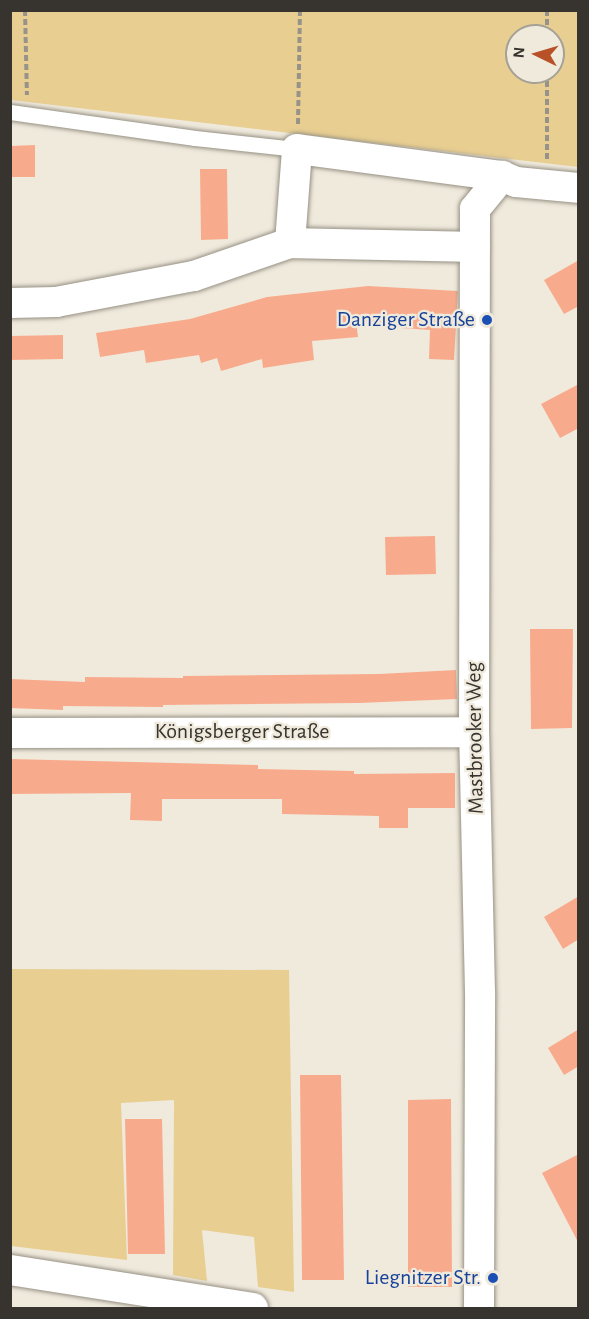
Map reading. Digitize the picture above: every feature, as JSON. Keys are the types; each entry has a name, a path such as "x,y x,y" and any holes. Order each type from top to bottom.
{"street":[{"path":"290,243 297,149 502,176 516,182 579,188"},
{"name":"Mastbrooker Weg","path":"479,1308 480,992 474,732 475,209 502,176"},
{"path":"10,303 56,302 194,276 290,243 475,247"},
{"name":"Königsberger Straße","path":"10,733 474,732"},
{"path":"10,1270 253,1308"}],"lane":[{"path":"10,112 195,138 297,149"}],"path":[{"path":"25,10 27,114"},
{"path":"297,149 300,10"},
{"path":"546,184 547,84"}],"shaded area":[{"path":"11,10 578,11 578,167 11,100"},
{"path":"11,969 289,970 294,1292 258,1287 254,1237 202,1230 207,1281 173,1275 174,1100 121,1103 127,1260 11,1246"}],"building":[{"path":"35,145 35,177 10,177 10,146"},
{"path":"200,169 227,169 228,239 201,240"},
{"path":"579,260 579,306 564,314 544,280"},
{"path":"368,286 458,291 454,360 429,359 430,330 401,328 401,324 356,321 358,337 312,341 314,360 263,368 262,359 221,371 217,358 201,363 199,355 146,363 144,350 100,357 96,333 190,319 267,297"},
{"path":"63,335 63,359 10,360 10,336"},
{"path":"579,384 579,428 560,438 541,404"},
{"path":"435,536 436,574 386,575 385,537"},
{"path":"530,629 573,629 572,728 531,729"},
{"path":"456,670 457,699 359,703 163,705 163,707 63,706 63,710 10,708 10,679 85,682 85,677 183,678 183,676 379,674"},
{"path":"10,759 258,765 258,769 354,771 354,774 455,773 455,808 408,808 408,828 379,828 379,816 282,814 282,799 162,799 162,821 130,820 131,793 10,794"},
{"path":"579,896 579,939 563,949 544,917"},
{"path":"579,1029 579,1066 564,1075 548,1048"},
{"path":"300,1075 341,1075 344,1280 302,1280"},
{"path":"451,1099 452,1287 408,1287 408,1100"},
{"path":"125,1119 162,1119 165,1254 128,1254"},
{"path":"579,1154 579,1244 542,1173"}],"place":[{"name":"Danziger Straße","path":"487,320"},
{"name":"Liegnitzer Str.","path":"493,1278"}]}
